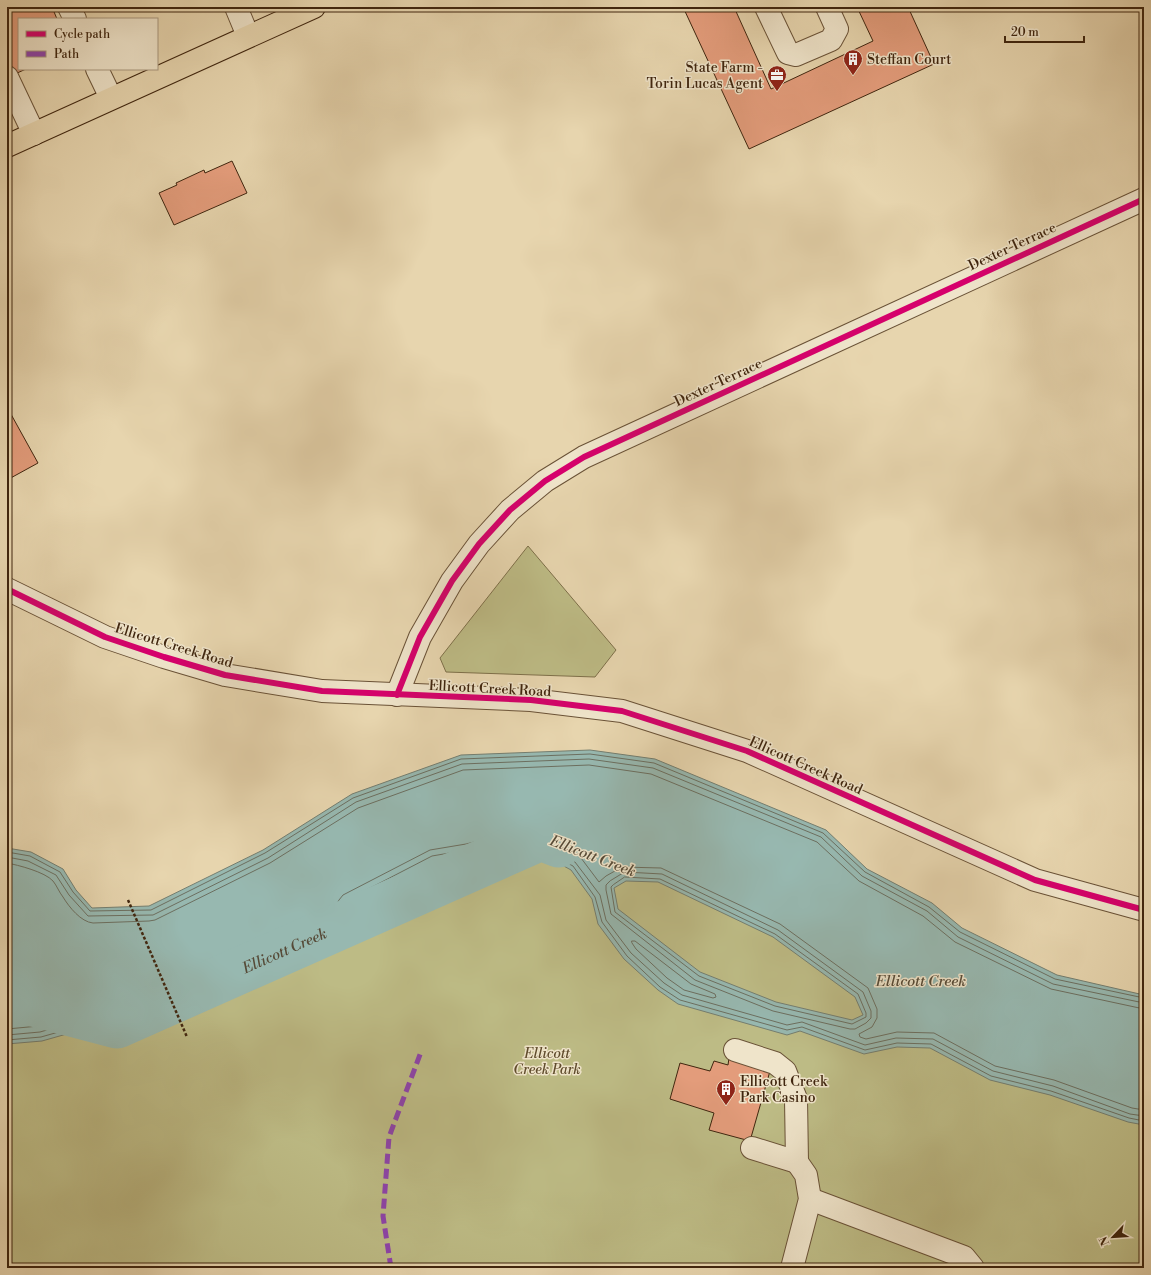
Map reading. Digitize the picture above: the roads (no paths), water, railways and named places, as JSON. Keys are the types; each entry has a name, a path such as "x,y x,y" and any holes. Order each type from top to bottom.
{"main road":[{"path":"7,146 110,98 314,7"}],"street":[{"path":"69,7 74,18"},
{"path":"236,7 248,36"},
{"path":"766,7 788,53 796,56 831,40 837,29 827,7"},
{"path":"98,70 110,98"},
{"path":"7,77 34,134"},
{"name":"Dexter Terrace","path":"397,695 420,637 452,582 478,544 510,510 545,481 584,457 1144,199"},
{"name":"Ellicott Creek Road","path":"7,589 105,637 164,657 225,675 322,690 397,695 531,700 622,711 747,751 1035,880 1144,910"},
{"path":"735,1050 775,1063 785,1071 796,1099 797,1162 806,1175 810,1199 792,1268"},
{"path":"752,1148 797,1162"},
{"path":"810,1199 964,1257 973,1268"}],"water":[{"name":"Ellicott Creek","path":"590,750 655,759 826,830 867,869 932,903 962,928 1057,975 1144,995 1144,1125 1128,1122 1050,1095 990,1080 930,1048 897,1047 864,1054 800,1031 787,1035 678,1004 658,990 624,959 598,924 592,899 571,870 551,859 487,853 469,859 436,864 352,907 340,931 251,974 193,993 159,1002 123,1018 42,1041 7,1044 7,848 31,852 63,869 76,890 92,908 149,906 263,850 352,794 461,755","holes":["626,881 658,882 773,937 855,997 863,1015 852,1020 776,1002 700,972 618,909 614,888"]}],"waterway":[{"name":"Ellicott Creek","path":"7,996 117,1025 541,837 559,844"}],"place":[{"name":"Steffan Court","path":"853,76"},
{"name":"State Farm - Torin Lucas Agent","path":"777,92"},
{"name":"Ellicott Creek Park Casino","path":"726,1106"}],"park label":[{"name":"Ellicott Creek Park","path":"547,1062"}]}
